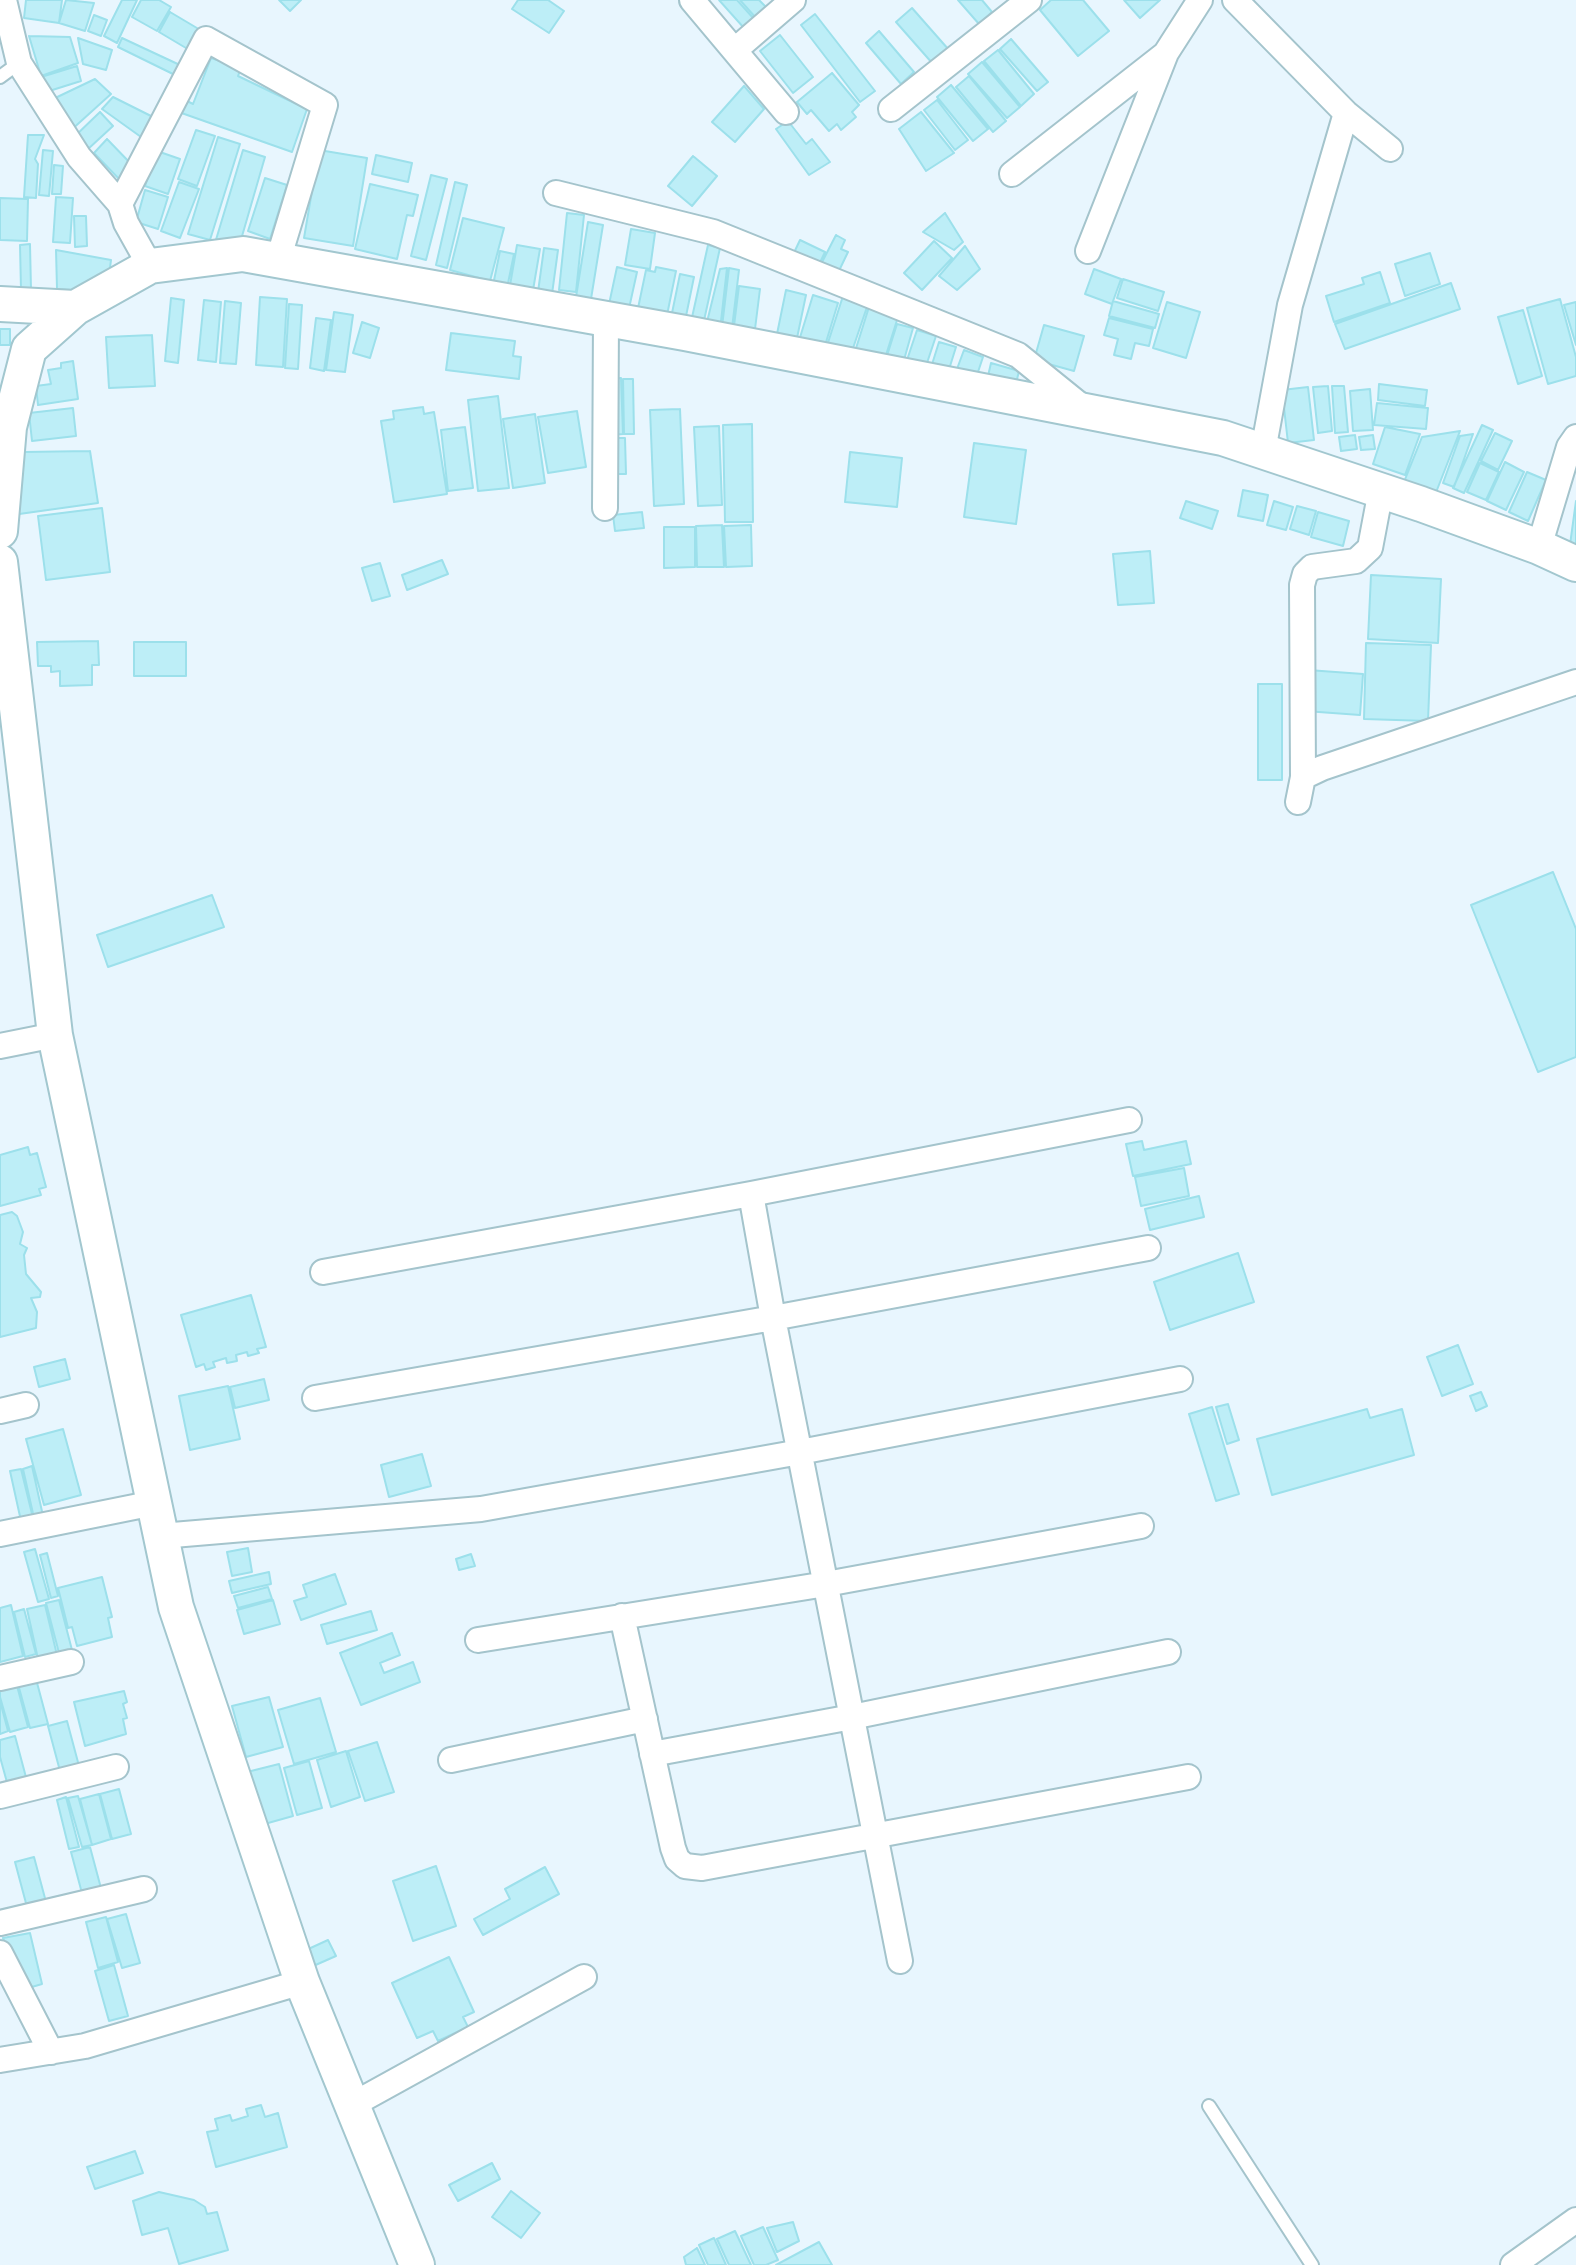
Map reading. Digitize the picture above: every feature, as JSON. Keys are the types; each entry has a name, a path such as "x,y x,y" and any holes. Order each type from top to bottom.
{"main road":[{"path":"0,531 9,427 29,349 75,308 150,266 243,254 606,319 1223,438 1381,490 1539,547 1576,564"},
{"path":"0,304 75,308"},
{"path":"0,562 55,1035 176,1607 302,1982 417,2265"}],"street":[{"path":"4,0 10,70 120,204 126,223 150,266"},
{"path":"692,0 786,112"},
{"path":"735,50 793,0"},
{"path":"891,109 1029,0"},
{"path":"1088,251 1166,53 1200,0"},
{"path":"1239,1 1346,113 1390,149"},
{"path":"120,204 206,39 325,105 278,260"},
{"path":"1012,174 1166,53"},
{"path":"1263,451 1290,305 1346,113"},
{"path":"556,193 713,232 1018,355 1087,411"},
{"path":"605,508 606,319"},
{"path":"1539,547 1569,447 1576,437"},
{"path":"1298,802 1303,777 1302,585 1305,574 1312,567 1356,561 1370,548 1381,490"},
{"path":"1303,777 1376,749 1576,682"},
{"path":"0,1046 55,1035"},
{"path":"323,1272 751,1194 1129,1120"},
{"path":"751,1194 900,1961"},
{"path":"315,1398 773,1318 1148,1248"},
{"path":"0,1534 158,1519 481,1509 1180,1379"},
{"path":"0,1411 26,1405"},
{"path":"478,1640 826,1584 1141,1526"},
{"path":"622,1616 673,1848 677,1859 685,1866 702,1868 1188,1777"},
{"path":"652,1754 852,1717 1168,1652"},
{"path":"0,1678 71,1662"},
{"path":"451,1760 645,1719"},
{"path":"0,1796 116,1767"},
{"path":"0,1923 144,1889"},
{"path":"0,1953 51,2052"},
{"path":"352,2105 584,1977"},
{"path":"0,2060 85,2046 302,1982"},
{"path":"1513,2265 1576,2220"}],"lane":[{"path":"1209,2106 1312,2265"}],"building":[{"path":"26,0 62,0 59,23 24,18"},
{"path":"66,0 94,3 85,31 59,23"},
{"path":"122,0 137,0 117,43 104,36"},
{"path":"141,0 159,0 171,7 157,31 132,17"},
{"path":"279,0 301,0 290,11"},
{"path":"518,0 548,0 564,11 549,33 512,9"},
{"path":"719,0 737,0 754,19 744,28"},
{"path":"740,0 759,0 767,8 756,18"},
{"path":"958,0 982,0 992,12 979,24"},
{"path":"1051,0 1083,0 1109,31 1078,56 1040,10"},
{"path":"1124,0 1160,0 1140,18"},
{"path":"912,8 949,50 933,64 896,22"},
{"path":"170,12 202,31 191,51 159,32"},
{"path":"815,14 875,91 860,102 801,25"},
{"path":"94,15 107,20 101,36 88,31"},
{"path":"879,31 914,72 901,84 866,43"},
{"path":"780,35 813,77 793,93 760,51"},
{"path":"29,36 70,37 78,63 41,76"},
{"path":"78,38 112,50 106,70 83,64"},
{"path":"122,38 182,66 177,76 118,47"},
{"path":"1011,39 1048,82 1037,91 1000,49"},
{"path":"998,50 1034,94 1021,106 984,61"},
{"path":"211,58 241,68 238,76 307,109 292,152 173,110 179,97 193,104"},
{"path":"982,62 1020,107 1007,118 968,74"},
{"path":"77,66 81,81 46,92 41,77"},
{"path":"832,73 859,105 852,112 856,117 841,130 837,124 829,131 811,110 807,114 797,102"},
{"path":"969,76 1006,121 993,132 956,87"},
{"path":"95,79 111,94 69,132 51,100"},
{"path":"951,85 988,129 973,141 937,97"},
{"path":"744,86 764,109 735,142 712,122"},
{"path":"113,97 159,120 148,142 102,109"},
{"path":"937,100 968,140 955,150 924,110"},
{"path":"100,112 113,126 87,150 74,137"},
{"path":"921,112 954,153 926,171 899,129"},
{"path":"788,121 806,144 812,139 830,162 809,175 776,129"},
{"path":"196,130 215,136 197,186 178,179"},
{"path":"28,135 44,135 35,159 38,164 36,198 24,197"},
{"path":"218,137 240,144 210,240 188,234"},
{"path":"107,139 134,167 121,181 94,153"},
{"path":"43,150 53,151 49,196 39,195"},
{"path":"243,150 265,157 238,250 215,243"},
{"path":"319,150 367,158 353,246 304,238"},
{"path":"157,151 180,159 168,194 145,186"},
{"path":"376,155 412,163 408,182 372,174"},
{"path":"693,156 717,176 692,206 668,186"},
{"path":"54,165 63,166 61,194 52,194"},
{"path":"431,175 447,179 426,260 411,256"},
{"path":"265,178 287,185 270,239 248,231"},
{"path":"179,182 199,189 180,238 161,231"},
{"path":"455,182 467,185 447,268 436,265"},
{"path":"370,184 418,195 413,216 407,215 397,259 355,249"},
{"path":"145,190 168,197 158,229 136,222"},
{"path":"56,197 73,198 70,243 53,242"},
{"path":"0,198 28,199 27,241 0,240"},
{"path":"567,213 584,215 576,292 559,290"},
{"path":"945,213 963,242 954,250 923,232"},
{"path":"74,216 86,216 87,246 75,247"},
{"path":"463,218 504,228 490,281 450,270"},
{"path":"588,222 603,225 591,299 576,297"},
{"path":"631,229 655,233 650,269 625,265"},
{"path":"836,235 845,240 841,249 848,252 836,277 819,268"},
{"path":"800,240 825,252 816,271 791,259"},
{"path":"934,241 952,258 922,290 904,273"},
{"path":"30,244 31,290 21,290 20,245"},
{"path":"517,245 540,249 532,296 509,291"},
{"path":"708,245 720,248 703,325 691,322"},
{"path":"965,246 980,269 957,290 939,276"},
{"path":"544,248 558,250 552,294 538,292"},
{"path":"56,250 111,260 108,283 84,291 57,289"},
{"path":"500,251 514,254 506,293 492,290"},
{"path":"1430,253 1440,284 1405,296 1395,264"},
{"path":"617,267 637,272 628,313 608,309"},
{"path":"656,267 676,271 666,320 637,313 646,270 655,272"},
{"path":"727,268 720,330 706,326 720,269"},
{"path":"729,268 739,270 732,328 722,327"},
{"path":"1094,269 1121,279 1112,304 1085,294"},
{"path":"1380,272 1390,303 1334,322 1326,296 1364,284 1362,278"},
{"path":"680,274 694,277 685,321 671,318"},
{"path":"1123,279 1164,292 1158,311 1117,298"},
{"path":"1451,283 1460,309 1345,349 1335,324"},
{"path":"739,286 760,289 755,329 734,326"},
{"path":"786,290 806,295 797,338 777,334"},
{"path":"813,295 838,303 823,352 798,344"},
{"path":"843,296 868,304 849,360 825,352"},
{"path":"260,297 287,299 283,367 256,365"},
{"path":"171,298 184,300 178,363 165,361"},
{"path":"1560,299 1576,357 1576,376 1548,384 1527,308"},
{"path":"204,300 221,302 216,362 198,360"},
{"path":"225,301 241,303 236,364 220,363"},
{"path":"1113,301 1159,314 1155,328 1109,316"},
{"path":"1167,302 1200,312 1186,358 1153,348"},
{"path":"1576,302 1576,345 1564,305"},
{"path":"289,304 302,305 298,369 285,368"},
{"path":"869,307 898,317 881,371 852,361"},
{"path":"1523,310 1542,376 1518,384 1498,317"},
{"path":"334,312 353,315 345,372 326,370"},
{"path":"316,318 331,320 324,371 310,368"},
{"path":"1109,318 1153,329 1149,346 1135,343 1131,359 1114,355 1118,339 1104,335"},
{"path":"362,322 379,328 370,358 353,353"},
{"path":"897,324 913,328 902,367 885,362"},
{"path":"1044,325 1084,336 1074,371 1034,360"},
{"path":"0,329 10,329 10,345 0,345"},
{"path":"917,330 936,336 923,375 904,369"},
{"path":"451,333 515,341 513,356 521,357 519,379 446,370"},
{"path":"152,335 155,386 109,388 106,337"},
{"path":"939,342 956,347 946,379 929,374"},
{"path":"964,350 983,357 974,384 954,377"},
{"path":"73,361 78,399 38,405 36,386 51,384 48,370 61,368 61,363"},
{"path":"991,363 1019,371 1013,396 985,389"},
{"path":"621,378 623,434 611,435 608,379"},
{"path":"623,379 633,379 634,434 624,434"},
{"path":"1379,384 1427,390 1425,406 1378,400"},
{"path":"1328,386 1332,431 1318,433 1313,387"},
{"path":"1332,386 1344,386 1348,432 1335,433"},
{"path":"1308,387 1314,440 1288,443 1282,390"},
{"path":"1370,389 1373,430 1353,431 1350,391"},
{"path":"498,396 509,488 478,491 468,400"},
{"path":"1377,403 1428,408 1426,429 1374,425"},
{"path":"423,407 424,414 434,412 447,494 394,502 381,421 394,419 393,411"},
{"path":"73,408 76,436 32,441 29,413"},
{"path":"680,409 684,504 654,506 650,410"},
{"path":"577,411 586,467 548,473 538,417"},
{"path":"535,414 545,483 513,488 503,419"},
{"path":"752,424 753,522 725,522 723,425"},
{"path":"1482,425 1493,430 1464,493 1453,488"},
{"path":"719,426 722,505 698,506 694,427"},
{"path":"465,427 473,488 448,491 441,430"},
{"path":"1385,427 1420,434 1405,475 1373,464"},
{"path":"1460,431 1435,495 1404,482 1422,437"},
{"path":"1495,433 1512,441 1498,470 1481,461"},
{"path":"1473,434 1454,487 1443,483 1460,436"},
{"path":"1355,435 1357,449 1341,451 1339,437"},
{"path":"1373,435 1375,449 1361,450 1359,437"},
{"path":"614,438 625,438 626,474 614,474"},
{"path":"974,443 1026,450 1016,524 964,517"},
{"path":"90,451 98,503 12,515 24,452"},
{"path":"850,452 902,458 897,507 845,502"},
{"path":"1505,462 1524,472 1506,510 1487,501"},
{"path":"1480,463 1499,472 1486,500 1467,492"},
{"path":"1527,472 1546,480 1528,521 1509,512"},
{"path":"1243,490 1268,495 1263,521 1238,516"},
{"path":"1186,501 1218,511 1212,529 1180,518"},
{"path":"1274,501 1293,507 1286,530 1267,525"},
{"path":"1576,501 1576,553 1569,552"},
{"path":"1297,506 1316,511 1309,535 1290,529"},
{"path":"102,508 110,572 46,580 38,516"},
{"path":"642,512 644,528 615,531 613,515"},
{"path":"1318,512 1349,521 1343,546 1311,537"},
{"path":"722,525 724,567 697,567 696,526"},
{"path":"751,525 752,566 726,567 724,526"},
{"path":"664,527 695,527 695,567 664,568"},
{"path":"1150,551 1154,603 1118,605 1113,554"},
{"path":"442,560 448,574 407,590 402,575"},
{"path":"380,563 390,596 372,601 362,568"},
{"path":"1371,575 1441,579 1438,643 1368,639"},
{"path":"98,641 99,665 92,665 92,685 60,686 60,671 51,672 51,666 38,666 37,642"},
{"path":"134,642 186,642 186,676 134,676"},
{"path":"1366,643 1431,645 1428,721 1364,719"},
{"path":"1308,670 1363,674 1360,715 1305,711"},
{"path":"1258,684 1282,684 1282,780 1258,780"},
{"path":"1553,872 1576,929 1576,1057 1538,1072 1471,905"},
{"path":"212,895 224,927 108,967 97,935"},
{"path":"1142,1141 1144,1150 1186,1141 1191,1164 1133,1176 1126,1144"},
{"path":"28,1147 30,1155 37,1153 46,1187 39,1189 41,1195 0,1206 0,1155"},
{"path":"1184,1168 1189,1196 1141,1206 1135,1177"},
{"path":"1199,1196 1204,1217 1150,1230 1145,1209"},
{"path":"12,1212 17,1216 23,1232 20,1244 27,1248 24,1255 26,1274 41,1292 40,1297 31,1298 37,1312 36,1328 0,1337 0,1215"},
{"path":"1238,1253 1254,1302 1170,1330 1154,1282"},
{"path":"251,1295 266,1347 248,1356 247,1352 236,1355 237,1361 227,1363 226,1358 213,1362 215,1367 206,1370 204,1364 196,1367 181,1315"},
{"path":"1458,1345 1473,1384 1442,1396 1427,1357"},
{"path":"65,1359 70,1379 39,1387 34,1367"},
{"path":"264,1379 269,1400 235,1408 230,1387"},
{"path":"228,1386 240,1439 190,1450 179,1396"},
{"path":"1481,1392 1487,1406 1476,1411 1470,1396"},
{"path":"1228,1404 1239,1440 1227,1444 1216,1407"},
{"path":"1212,1407 1239,1494 1216,1501 1189,1414"},
{"path":"1367,1409 1370,1418 1402,1409 1414,1455 1272,1495 1257,1439"},
{"path":"63,1429 81,1495 44,1505 26,1439"},
{"path":"422,1454 431,1486 389,1497 381,1465"},
{"path":"32,1466 43,1516 34,1518 23,1469"},
{"path":"21,1469 33,1518 21,1521 10,1471"},
{"path":"248,1548 252,1572 232,1576 227,1552"},
{"path":"35,1549 49,1599 38,1602 24,1552"},
{"path":"47,1553 58,1596 51,1598 40,1555"},
{"path":"471,1554 475,1566 459,1570 456,1559"},
{"path":"269,1572 271,1584 232,1593 229,1581"},
{"path":"335,1574 346,1604 301,1620 294,1601 307,1597 303,1585"},
{"path":"102,1577 112,1617 108,1618 112,1637 77,1646 72,1627 68,1628 58,1588"},
{"path":"268,1587 272,1599 238,1608 234,1596"},
{"path":"59,1600 72,1650 59,1653 46,1603"},
{"path":"273,1600 280,1624 244,1634 237,1610"},
{"path":"11,1605 23,1656 0,1662 0,1608"},
{"path":"45,1605 57,1655 38,1659 27,1609"},
{"path":"24,1609 36,1654 25,1657 14,1612"},
{"path":"371,1611 377,1630 327,1644 321,1625"},
{"path":"392,1633 400,1655 380,1663 384,1673 413,1662 420,1682 361,1705 340,1653"},
{"path":"36,1679 48,1724 30,1728 18,1684"},
{"path":"16,1682 28,1727 10,1732 0,1686"},
{"path":"124,1691 127,1702 123,1704 127,1718 123,1719 126,1734 85,1746 74,1702"},
{"path":"269,1697 283,1747 246,1757 232,1706"},
{"path":"320,1698 336,1752 294,1764 278,1710"},
{"path":"0,1701 8,1731 0,1734"},
{"path":"67,1721 79,1766 60,1771 48,1726"},
{"path":"15,1736 27,1781 8,1786 0,1757 0,1740"},
{"path":"377,1742 394,1792 365,1801 348,1751"},
{"path":"346,1751 360,1797 331,1807 317,1760"},
{"path":"309,1761 322,1808 297,1815 284,1768"},
{"path":"279,1764 293,1816 261,1825 247,1772"},
{"path":"119,1789 131,1834 112,1839 100,1794"},
{"path":"99,1794 111,1839 92,1845 80,1799"},
{"path":"78,1796 92,1845 82,1847 68,1798"},
{"path":"66,1797 79,1847 69,1849 57,1800"},
{"path":"90,1847 102,1892 83,1897 71,1852"},
{"path":"34,1857 46,1902 27,1907 15,1862"},
{"path":"436,1866 456,1926 413,1941 393,1881"},
{"path":"545,1867 559,1894 483,1935 474,1919 510,1899 505,1889"},
{"path":"126,1914 140,1963 122,1968 107,1919"},
{"path":"106,1917 118,1962 98,1968 86,1922"},
{"path":"30,1933 42,1984 25,1989 3,1938"},
{"path":"328,1940 336,1956 311,1967 304,1951"},
{"path":"449,1957 474,2012 463,2017 468,2027 438,2041 433,2031 417,2038 392,1983"},
{"path":"114,1965 128,2016 109,2021 95,1971"},
{"path":"261,2105 265,2117 278,2113 287,2147 216,2167 207,2132 218,2130 215,2119 230,2115 232,2121 248,2116 246,2109"},
{"path":"135,2151 143,2173 95,2189 87,2167"},
{"path":"492,2163 500,2179 458,2201 449,2185"},
{"path":"511,2191 540,2213 521,2238 492,2217"},
{"path":"159,2192 194,2200 205,2207 207,2214 217,2212 228,2250 179,2264 168,2228 142,2235 133,2201"},
{"path":"793,2222 799,2241 777,2252 767,2228"},
{"path":"763,2227 778,2260 766,2265 754,2265 741,2236"},
{"path":"735,2231 751,2265 729,2265 717,2239"},
{"path":"714,2238 726,2265 708,2265 699,2245"},
{"path":"819,2242 832,2265 776,2265"},
{"path":"697,2248 705,2265 686,2265 684,2257"}]}
